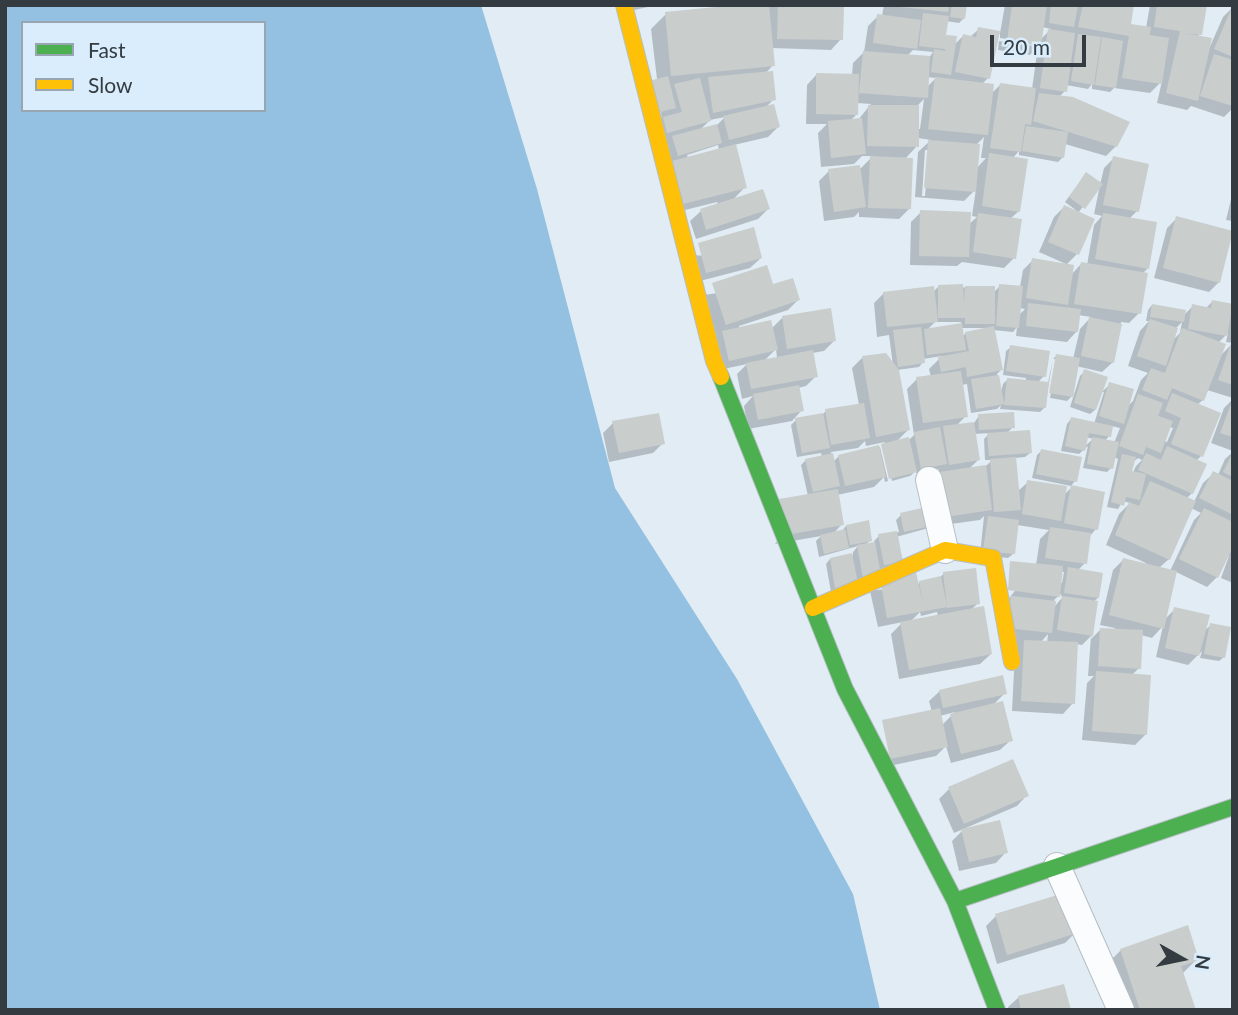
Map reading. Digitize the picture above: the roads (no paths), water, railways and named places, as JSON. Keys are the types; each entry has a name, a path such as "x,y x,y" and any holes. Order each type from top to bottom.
{"street":[{"path":"624,5 714,361 845,689 955,901 997,1010"},
{"path":"929,480 945,550"},
{"path":"813,608 945,550 993,558 1012,662"},
{"path":"955,901 1233,807"},
{"path":"1057,866 1121,1010"}],"water":[{"path":"5,5 481,5 537,189 615,488 737,679 853,894 880,1010 5,1010"}]}
